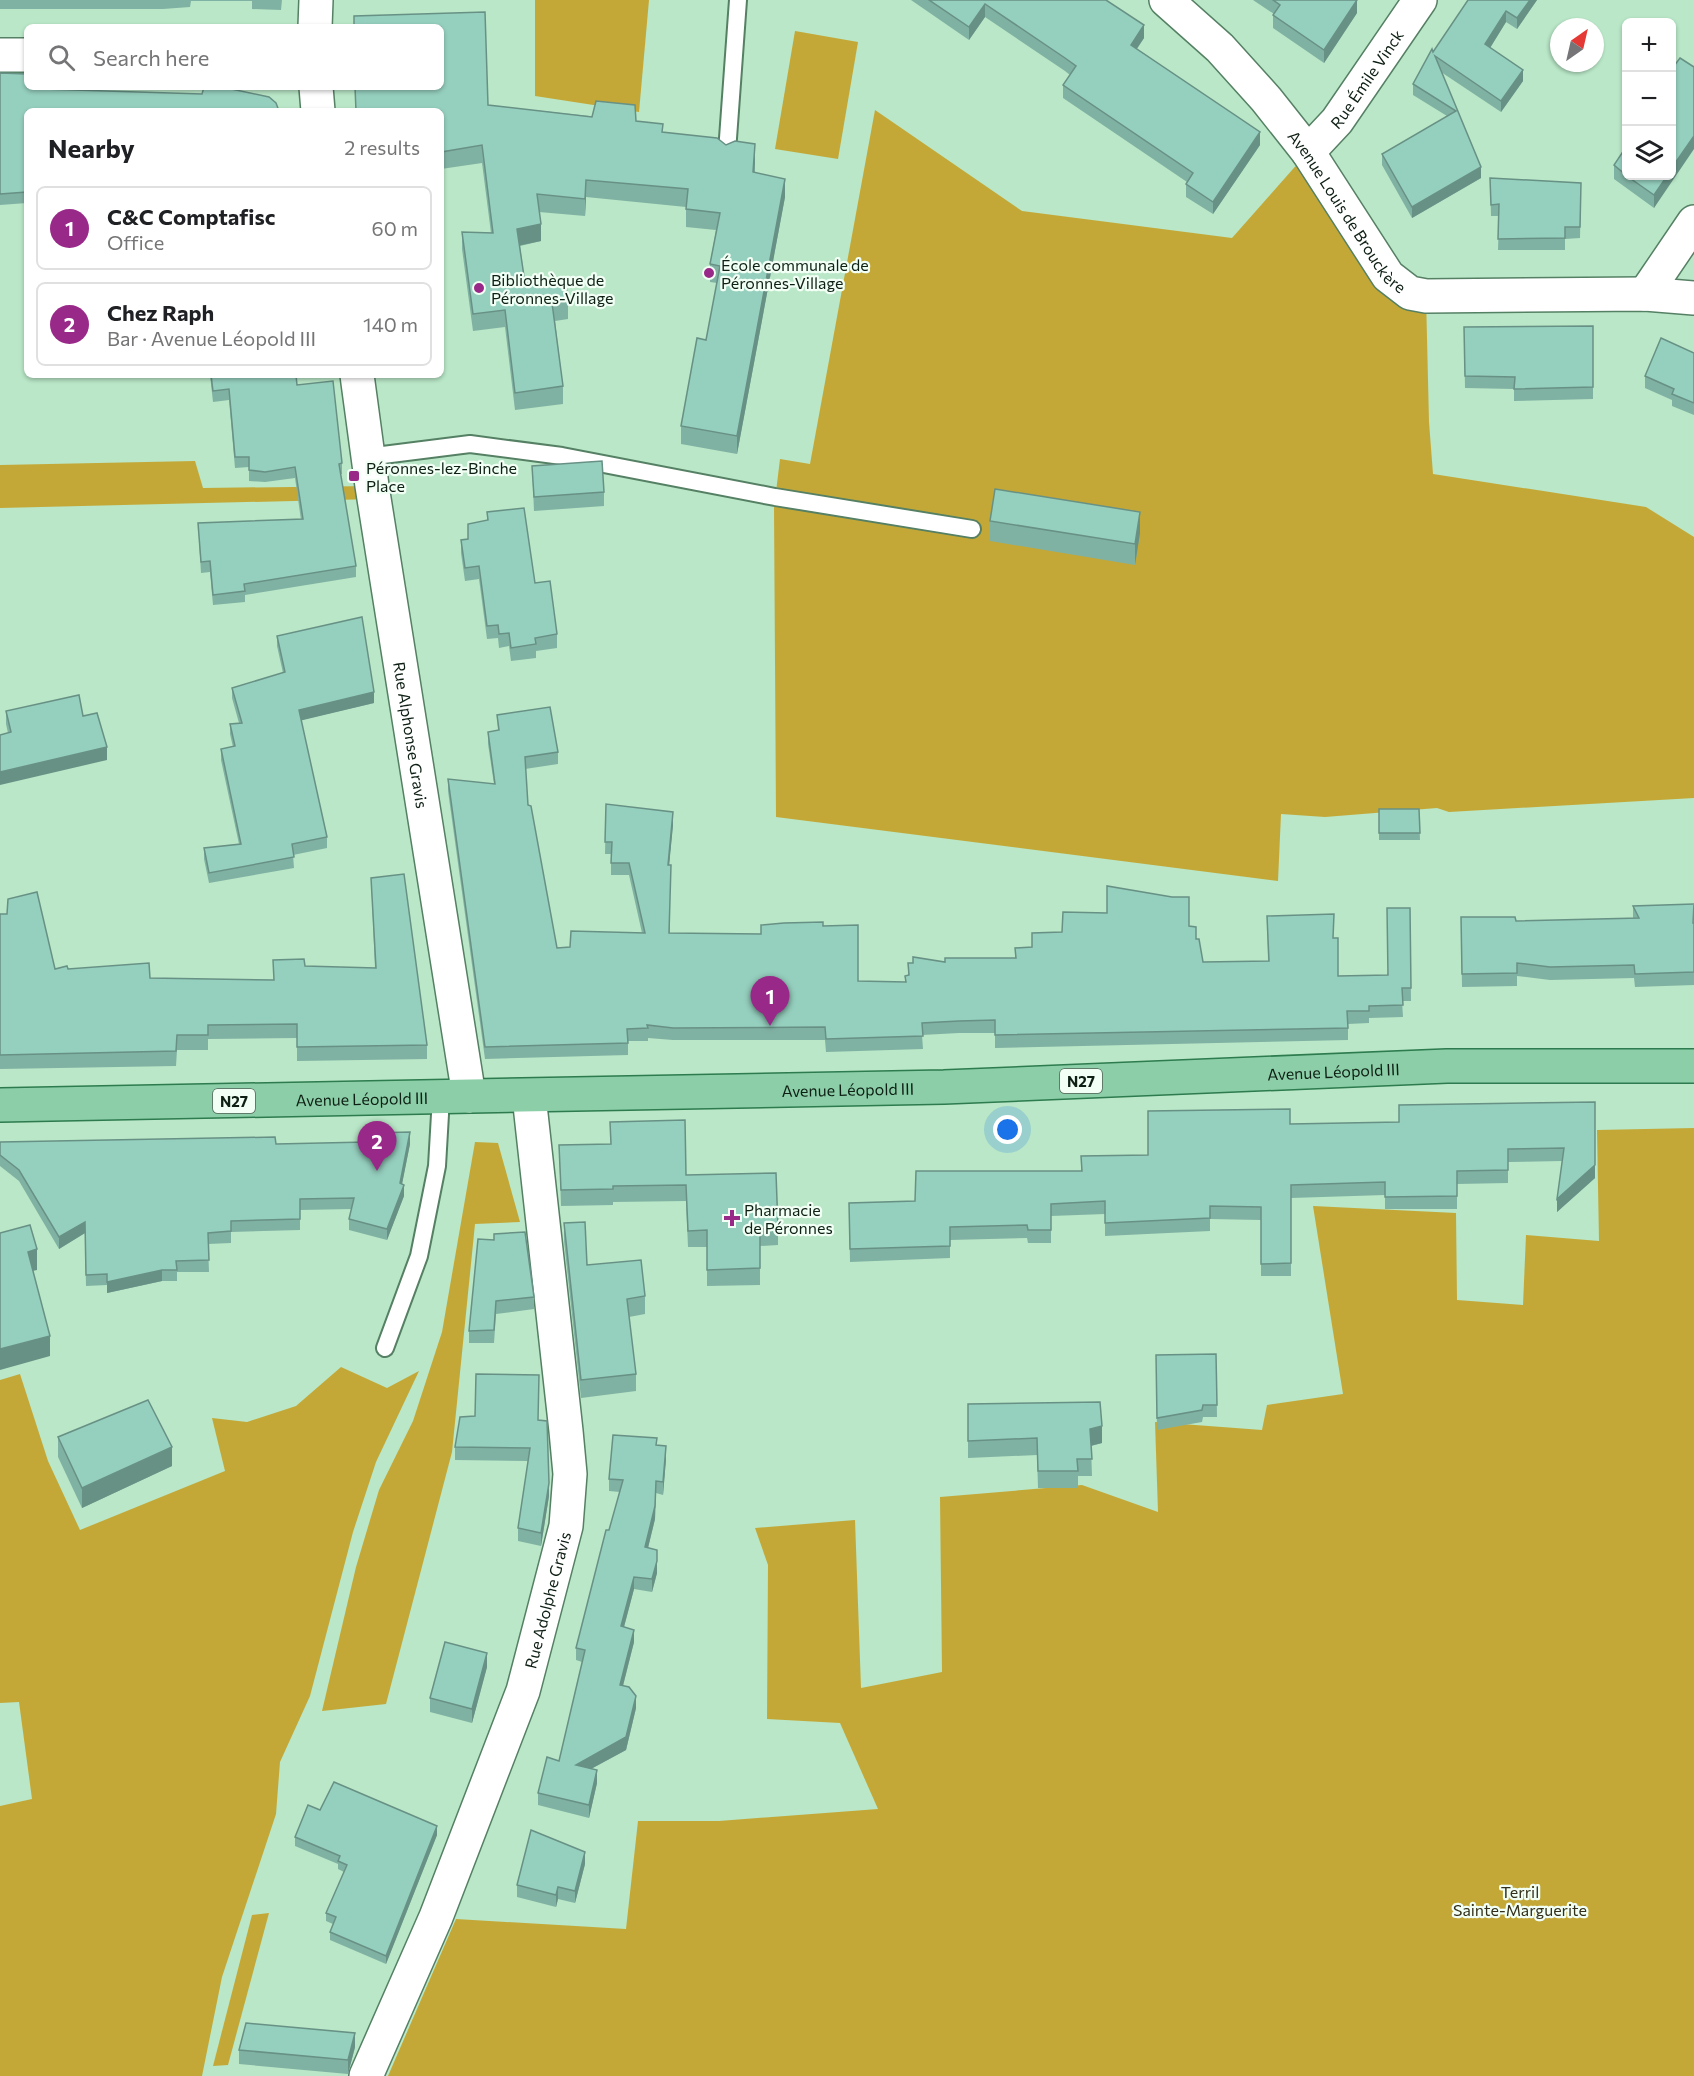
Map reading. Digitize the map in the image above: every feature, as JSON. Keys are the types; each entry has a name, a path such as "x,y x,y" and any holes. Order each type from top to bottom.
{"main road":[{"name":"Avenue Léopold III","path":"0,1105 944,1087 1447,1066 1694,1066"}],"street":[{"path":"315,24 316,0"},
{"name":"Avenue Louis de Brouckère","path":"1166,0 1239,67 1308,152 1388,276 1410,293 1426,296 1645,294 1694,298"},
{"name":"Rue Émile Vinck","path":"1308,152 1337,121 1420,0"},
{"path":"0,55 24,56"},
{"path":"316,90 318,108"},
{"path":"1645,294 1694,222"},
{"name":"Rue Alphonse Gravis","path":"357,378 455,1097"},
{"name":"Rue Adolphe Gravis","path":"366,2076 436,1917 523,1691 566,1526 570,1474 529,1096"}],"lane":[{"path":"727,152 738,0"},
{"path":"367,457 470,444 562,456 776,497 972,529"},
{"path":"385,1348 419,1256 437,1166 455,1097"}],"green space":[{"path":"535,0 649,0 639,112 535,96"},
{"path":"795,31 858,42 838,159 775,149"},
{"path":"875,110 1022,211 1232,238 1308,152 1426,296 1429,422 1433,474 1646,507 1694,537 1694,798 1449,812 1437,808 1325,817 1281,814 1278,881 776,817 774,508 780,459 810,464"},
{"path":"195,461 203,488 372,486 374,499 0,508 0,465"},
{"name":"Terril Sainte-Marguerite","path":"1694,1128 1694,2076 388,2076 456,1919 626,1929 638,1821 719,1821 878,1809 840,1723 767,1719 768,1565 755,1528 855,1520 861,1688 942,1672 940,1497 1082,1485 1158,1512 1155,1422 1262,1430 1267,1405 1343,1394 1313,1206 1456,1213 1457,1300 1523,1305 1526,1235 1599,1241 1597,1130"},
{"path":"475,1142 498,1143 520,1222 475,1224 452,1452 386,1704 322,1711 356,1567 379,1490 413,1421 442,1332"},
{"path":"341,1367 387,1388 419,1371 376,1462 353,1532 310,1696 280,1762 276,1814 222,1977 202,2076 0,2076 0,1806 32,1799 19,1702 0,1703 0,1380 20,1374 48,1461 80,1530 225,1471 212,1418 247,1422 296,1406"},
{"path":"269,1913 228,2065 213,2066 252,1915"}],"building":[{"path":"929,0 1106,0 1144,25 1131,45 1260,132 1213,202 1186,184 1193,173 1063,85 1076,66 1065,58 985,4 969,27"},
{"path":"1273,0 1357,0 1324,50 1273,15 1280,5"},
{"path":"1468,0 1530,0 1517,18 1506,11 1485,44 1523,70 1501,101 1435,56 1481,167 1412,207 1382,154 1456,111 1413,84 1432,49 1433,52"},
{"path":"485,12 488,105 592,117 596,101 635,105 636,121 663,124 662,132 717,138 726,145 735,141 755,144 753,172 785,179 737,436 681,426 697,338 706,340 720,266 710,264 720,213 686,209 688,189 586,180 585,199 537,194 541,224 517,229 525,283 565,278 568,301 552,303 563,386 515,393 505,310 473,314 462,232 493,233 482,145 444,151 444,108 356,108 355,90 444,90 444,24 354,24 354,16"},
{"path":"1680,58 1694,67 1694,136 1676,162 1676,72 1676,63"},
{"path":"0,73 24,74 24,90 202,94 203,90 236,90 269,97 278,108 24,108 24,192 0,194"},
{"path":"1622,153 1622,172 1614,165"},
{"path":"1490,178 1581,183 1580,227 1565,227 1565,238 1498,239 1499,204 1491,205"},
{"path":"1633,180 1664,180 1654,195"},
{"path":"1593,326 1593,387 1514,389 1515,377 1465,376 1464,327"},
{"path":"1661,338 1694,353 1694,403 1672,394 1674,389 1645,376"},
{"path":"211,378 296,378 297,385 333,381 342,463 339,464 356,566 244,584 245,591 213,595 210,561 201,562 198,523 303,519 295,467 265,472 249,470 249,457 235,457 229,389 213,391"},
{"path":"602,461 604,492 534,497 532,466"},
{"path":"995,489 1140,512 1135,544 990,521"},
{"path":"524,508 535,583 550,581 557,634 535,638 536,644 511,648 509,633 499,634 498,625 487,626 479,566 465,568 461,540 468,539 468,524 488,520 487,512"},
{"path":"362,617 374,692 299,710 327,837 292,844 294,857 209,873 204,848 241,844 221,749 235,746 230,724 242,723 232,688 285,672 277,636"},
{"path":"79,695 83,716 97,713 107,747 0,772 0,735 11,732 6,711"},
{"path":"550,707 558,752 525,757 528,805 531,806 557,948 570,947 571,931 645,933 629,863 611,863 612,842 605,842 606,804 673,812 668,865 671,865 669,933 761,934 761,925 784,923 823,922 823,926 858,925 858,981 906,982 905,976 909,975 908,963 913,963 913,957 945,962 945,958 1016,958 1015,948 1032,947 1032,933 1062,932 1063,912 1107,913 1107,886 1172,897 1189,897 1189,926 1196,927 1196,939 1199,939 1203,962 1269,961 1267,916 1334,914 1333,938 1338,938 1338,976 1388,975 1387,908 1410,908 1411,988 1402,988 1403,1005 1369,1006 1369,1011 1347,1011 1348,1028 995,1035 995,1020 922,1023 923,1036 826,1039 825,1027 673,1028 647,1025 648,1028 627,1029 628,1043 485,1047 448,779 495,784 488,732 499,730 497,715"},
{"path":"1379,809 1419,809 1420,833 1379,833"},
{"path":"404,874 427,1045 297,1047 297,1024 208,1025 208,1035 177,1035 176,1051 0,1055 0,914 7,914 8,899 37,892 55,969 67,966 68,969 149,963 150,978 274,980 273,960 304,959 305,966 376,968 371,878"},
{"path":"1694,904 1694,972 1635,974 1634,965 1550,967 1517,963 1517,973 1462,974 1461,917 1515,917 1516,921 1639,918 1633,906"},
{"path":"1595,1102 1595,1165 1557,1199 1564,1148 1508,1149 1508,1170 1457,1171 1457,1196 1385,1197 1385,1182 1291,1185 1291,1263 1261,1264 1261,1207 1210,1206 1210,1218 1105,1223 1105,1201 1051,1204 1051,1230 1028,1230 1027,1225 950,1227 950,1246 850,1249 849,1203 915,1201 916,1171 1082,1171 1081,1156 1148,1155 1148,1111 1290,1109 1290,1124 1399,1122 1399,1105"},
{"path":"685,1120 686,1175 776,1173 778,1228 760,1229 760,1268 707,1270 707,1230 688,1231 686,1185 613,1186 613,1189 561,1190 559,1145 611,1144 610,1122"},
{"path":"410,1132 400,1183 404,1185 387,1229 349,1219 354,1198 300,1199 300,1219 231,1221 231,1231 208,1233 209,1260 176,1261 177,1270 162,1270 107,1282 107,1274 86,1275 85,1222 59,1237 19,1170 0,1155 0,1142 275,1137 276,1144 367,1142 370,1133"},
{"path":"585,1222 587,1265 641,1260 645,1296 627,1299 636,1374 581,1380 564,1223"},
{"path":"30,1225 37,1249 28,1252 50,1336 0,1349 0,1233"},
{"path":"525,1232 534,1297 496,1301 494,1330 469,1331 478,1239 494,1240 494,1234"},
{"path":"1216,1354 1217,1405 1203,1405 1202,1410 1157,1418 1156,1355"},
{"path":"476,1374 539,1375 538,1420 547,1421 549,1483 541,1533 518,1528 530,1448 455,1447 460,1417 475,1416"},
{"path":"148,1400 172,1447 82,1488 58,1437"},
{"path":"1100,1402 1102,1426 1090,1429 1092,1459 1077,1459 1078,1471 1038,1471 1037,1438 968,1441 968,1404"},
{"path":"613,1435 657,1438 656,1445 666,1446 663,1482 656,1481 655,1506 645,1547 657,1550 657,1561 652,1579 634,1577 621,1626 634,1630 620,1685 629,1687 636,1696 626,1737 576,1765 597,1770 589,1805 538,1793 547,1757 559,1761 585,1650 576,1648 606,1530 609,1530 623,1480 609,1479"},
{"path":"445,1642 487,1653 472,1709 430,1698"},
{"path":"334,1782 437,1826 386,1956 330,1932 336,1917 326,1913 347,1865 338,1861 340,1856 295,1837 308,1805 320,1810"},
{"path":"531,1830 585,1852 575,1891 558,1887 556,1895 517,1885"},
{"path":"246,2023 355,2033 348,2060 239,2050"}],"place":[{"name":"École communale de Péronnes-Village","path":"709,273"},
{"name":"Bibliothèque de Péronnes-Village","path":"479,288"},
{"name":"Péronnes-lez-Binche Place","path":"354,476"},
{"name":"C&C Comptafisc","path":"770,1026"},
{"name":"Chez Raph","path":"377,1171"},
{"name":"Pharmacie de Péronnes","path":"732,1218"}]}
